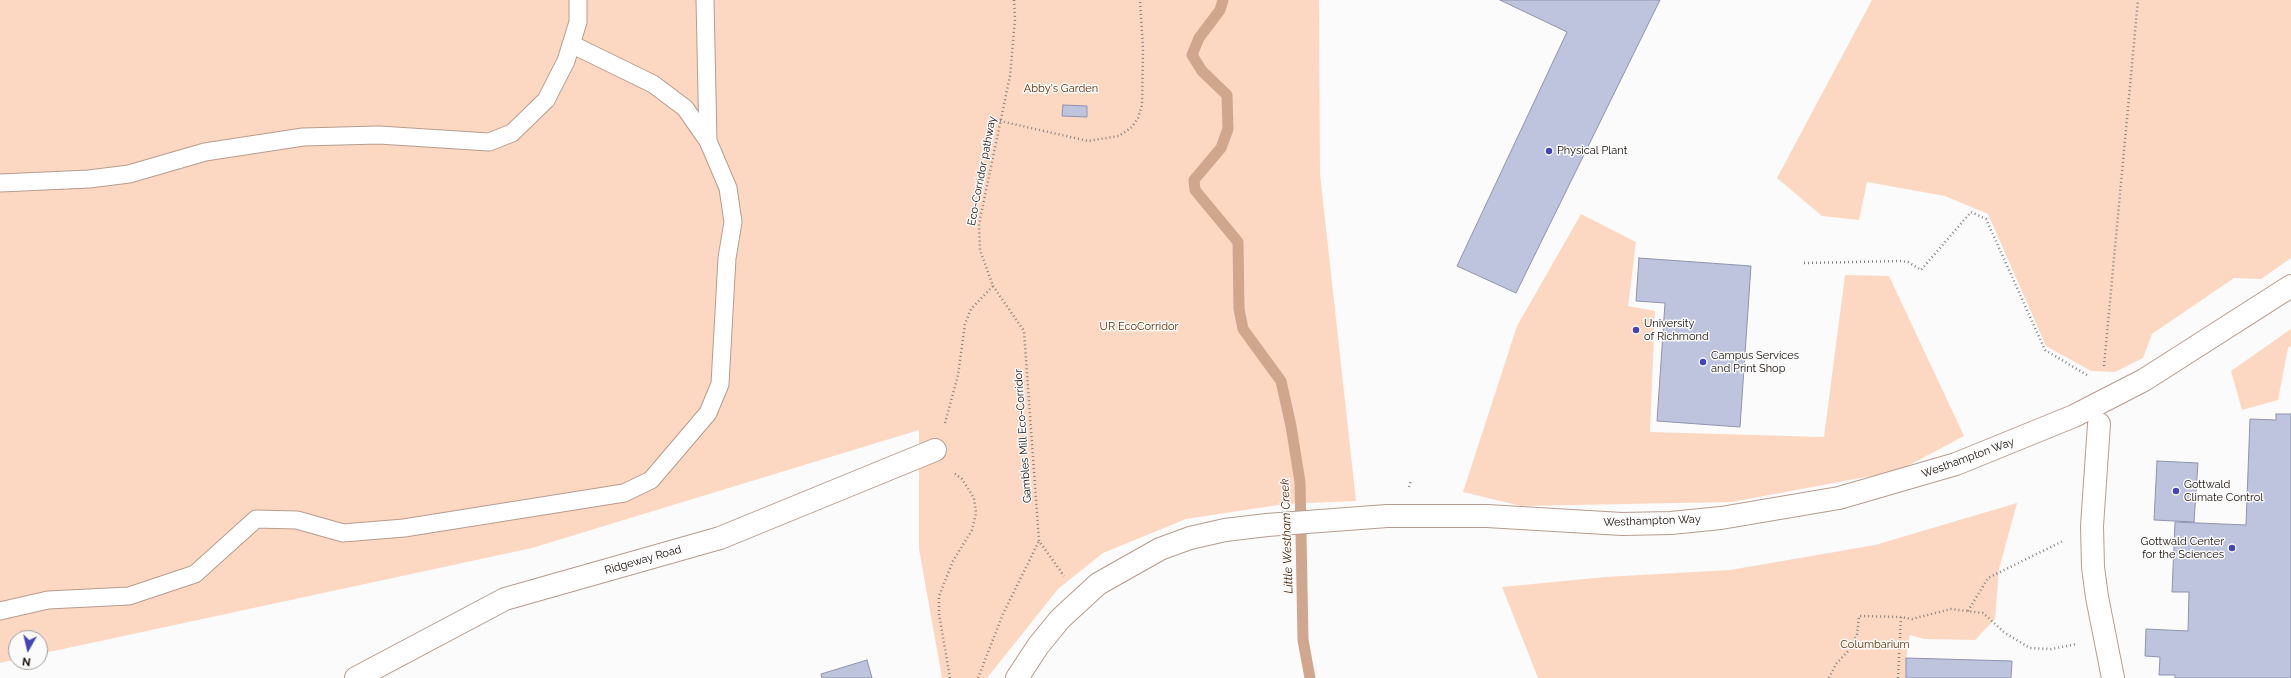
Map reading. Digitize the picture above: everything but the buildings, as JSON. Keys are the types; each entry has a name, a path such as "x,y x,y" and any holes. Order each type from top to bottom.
{"street":[{"name":"Westhampton Way","path":"1018,678 1038,646 1060,619 1098,584 1160,549 1190,538 1225,530 1267,525 1386,516 1487,516 1622,524 1671,522 1721,518 1839,498 1956,464 2074,416 2144,380 2291,286"},
{"path":"2099,424 2092,526 2097,596 2113,678"},
{"name":"Ridgeway Road","path":"356,678 505,599 720,538 935,450"}],"lane":[{"path":"0,183 129,174 205,152 303,137 379,135 489,142 512,133 546,100 566,61 578,22 578,0"},
{"path":"705,0 708,141"},
{"path":"0,611 48,600 129,596 195,574 256,519 297,520 342,533 404,528 624,493 651,480 708,412 720,384 727,258 733,222 728,188 708,141 685,108 653,84 571,44"}],"path":[{"name":"Eco-Corridor pathway","path":"993,286 980,250 978,238 981,208 1010,76 1015,20 1014,0"},
{"path":"1000,121 1088,140 1119,136 1132,127 1138,118 1142,105 1143,49 1140,0"},
{"path":"2104,374 2138,0"},
{"path":"1804,263 1900,261 1908,262 1921,270 1971,212 1986,219 2045,350 2088,375"},
{"path":"950,678 939,614 939,596 953,561 972,530 976,513 974,498 962,479 947,467 935,450 948,413 958,375 965,324 971,309 993,286"},
{"name":"Gambles Mill Eco-Corridor","path":"993,286 1024,331 1039,541"},
{"path":"1968,611 1988,578 2092,526"},
{"path":"978,678 1003,614 1039,541 1065,578"},
{"path":"1829,678 1836,664 1852,644 1857,634 1860,616 1900,617 1912,619 1951,609 1983,613 2005,633 2030,648 2052,648 2106,637"},
{"path":"1898,678 1900,617"}],"green space":[{"path":"0,0 1319,0 1320,174 1356,501 1285,504 1186,519 1103,553 1058,589 987,678 942,678 919,549 919,430 532,548 48,652 48,630 8,630 8,661 0,663"},
{"path":"1872,0 2291,0 2291,258 2261,279 2234,278 2152,334 2143,358 2115,372 2091,371 2046,346 1988,214 1945,196 1867,182 1859,220 1822,216 1777,178"},
{"path":"1581,214 1636,242 1628,306 1655,311 1650,432 1824,437 1845,275 1889,276 1964,436 1898,471 1732,502 1521,506 1463,492 1517,326"},
{"path":"2291,329 2291,346 2288,348 2278,400 2242,410 2231,371"},
{"name":"Columbarium","path":"2017,503 1999,569 1995,619 1975,640 1924,639 1910,635 1906,658 1906,678 1538,678 1502,587 1605,577 1730,570 1875,545"}],"waterway":[{"name":"Little Westham Creek","path":"1223,0 1220,10 1199,38 1192,55 1202,71 1227,95 1228,129 1221,148 1194,180 1195,190 1238,242 1239,309 1243,329 1281,381 1291,426 1300,482 1303,640 1310,678"}],"place":[{"name":"Physical Plant","path":"1549,151"},
{"name":"University of Richmond","path":"1636,330"},
{"name":"Campus Services and Print Shop","path":"1703,362"},
{"name":"Gottwald Climate Control","path":"2176,491"},
{"name":"Gottwald Center for the Sciences","path":"2232,548"}],"park label":[{"name":"Abby's Garden","path":"1061,89"},
{"name":"UR EcoCorridor","path":"1139,327"}]}
